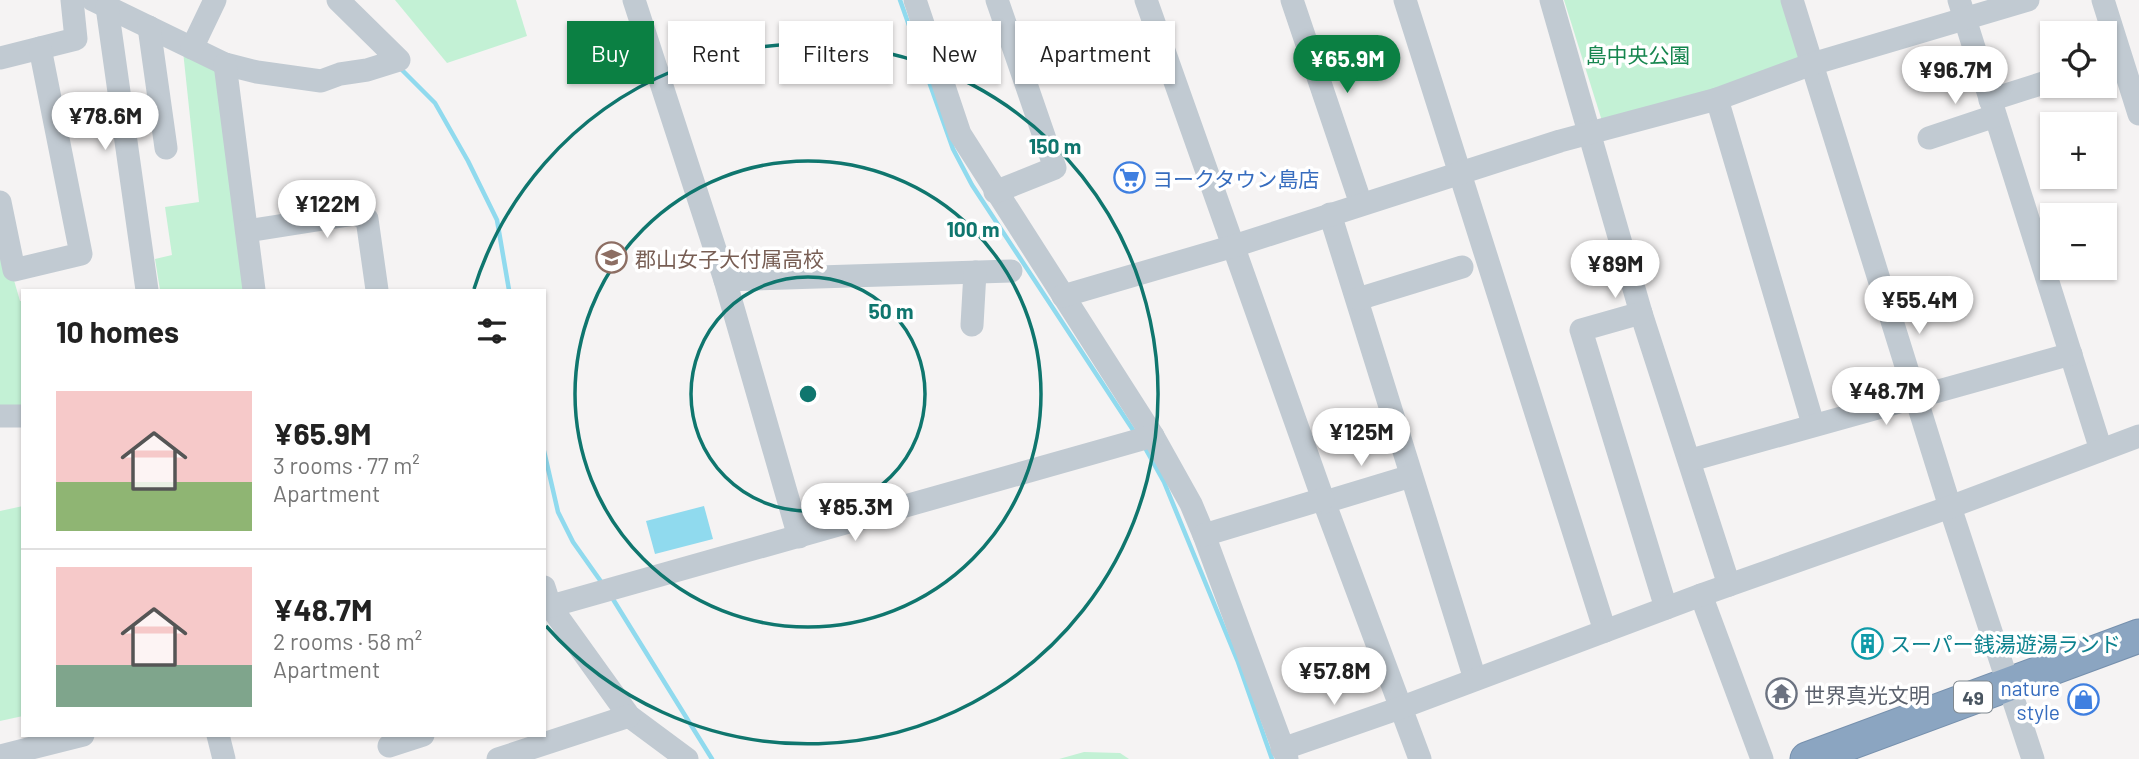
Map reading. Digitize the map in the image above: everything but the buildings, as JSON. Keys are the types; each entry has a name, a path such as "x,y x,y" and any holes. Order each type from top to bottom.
{"highway":[{"name":"49","path":"1807,759 2139,636"}],"street":[{"path":"0,58 76,39 72,0"},
{"path":"192,48 215,0"},
{"path":"100,3 225,64 257,72 321,81 399,60 338,0"},
{"path":"634,0 724,280 799,537"},
{"path":"915,0 961,134 995,192 1153,436 1191,505 1284,754 1666,608 1950,507 2139,436"},
{"path":"995,192 1055,168 997,0"},
{"path":"1146,0 1324,500 1420,759"},
{"path":"1292,0 1361,204"},
{"path":"1405,0 1605,631"},
{"path":"1551,0 1641,313 1691,460 1729,585"},
{"path":"1792,0 1915,397 2033,759"},
{"path":"1063,296 1234,246 1590,132 1717,99 1962,10 2028,0"},
{"path":"2103,0 2139,114"},
{"path":"100,3 147,289"},
{"path":"1962,10 2101,450"},
{"path":"149,27 166,148"},
{"path":"0,202 14,270 81,254 40,48"},
{"path":"225,64 254,289"},
{"path":"1929,138 2040,86"},
{"path":"1717,99 1813,424"},
{"path":"247,231 355,214 367,219 377,289"},
{"path":"1330,214 1475,680"},
{"path":"1358,299 1462,267"},
{"path":"724,280 1011,271"},
{"path":"972,325 975,272"},
{"path":"1641,313 1581,330 1666,608"},
{"path":"1691,460 2071,354"},
{"path":"0,416 21,416"},
{"path":"687,759 629,716 546,600 799,537 1153,436"},
{"path":"1204,535 1411,476"},
{"path":"1701,595 1762,759"},
{"path":"498,759 629,716"},
{"path":"4,757 76,737"},
{"path":"218,737 224,759"},
{"path":"390,747 418,737"}],"green space":[{"path":"395,0 516,0 527,36 447,63"},
{"name":"島中央公園","path":"1564,0 1786,0 1805,59 1706,93 1602,121"},
{"path":"183,51 221,69 249,289 160,289 155,259 172,255 165,207 199,202"},
{"path":"0,232 21,301 21,410 0,410"},
{"path":"21,506 21,716 0,721 0,511"},
{"path":"1084,752 1120,753 1129,759 1059,759"}],"water":[{"path":"704,506 713,539 655,554 646,521"}],"waterway":[{"path":"900,0 953,149 972,185 1135,433"},
{"path":"399,67 435,103 468,161 497,220 509,289"},
{"path":"1144,446 1164,482 1238,662 1272,759"},
{"path":"546,460 558,512 573,542 602,583"},
{"path":"611,596 712,759"}],"place":[{"name":"ヨークタウン島店","path":"1129,178"},
{"name":"郡山女子大付属高校","path":"612,258"},
{"name":"スーパー銭湯遊湯ランド","path":"1867,643"},
{"name":"世界真光文明","path":"1781,694"},
{"name":"nature style","path":"2083,699"}]}
